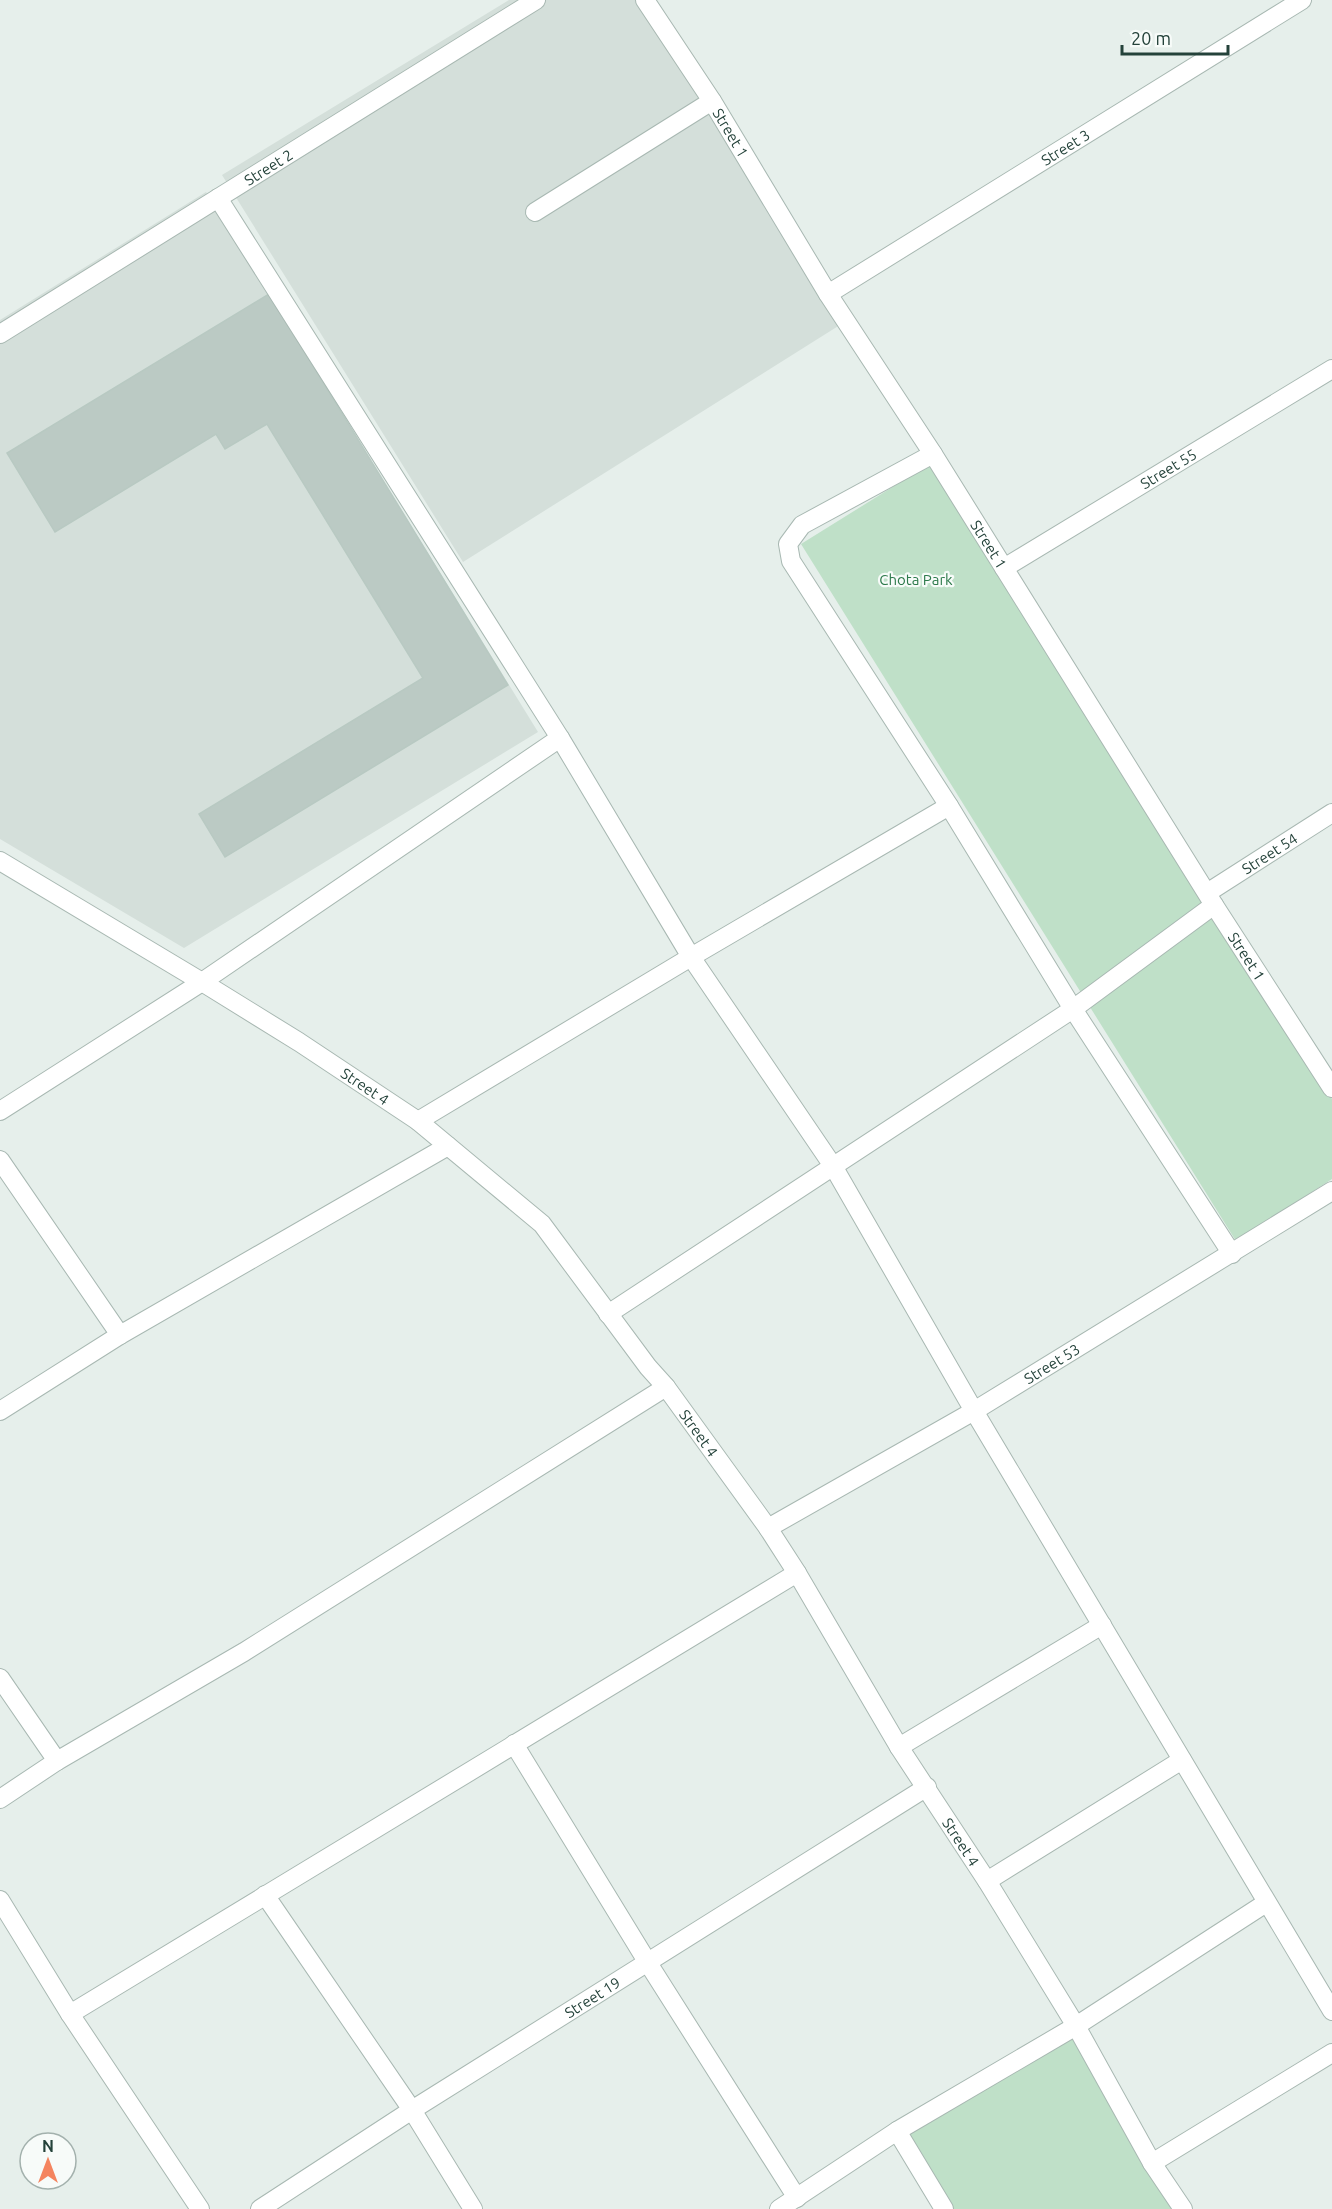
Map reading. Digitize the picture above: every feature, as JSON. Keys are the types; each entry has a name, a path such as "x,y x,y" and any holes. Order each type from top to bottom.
{"street":[{"name":"Street 2","path":"0,334 536,0"},
{"name":"Street 1","path":"646,0 712,101 828,294 933,454 1332,1088"},
{"name":"Street 3","path":"828,294 1302,0"},
{"path":"535,212 712,101"},
{"path":"218,198 560,738 691,957 833,1166 974,1411 1332,2011"},
{"name":"Street 55","path":"1004,568 1332,369"},
{"path":"933,454 802,525 788,544 791,561 949,806 1073,1009 1232,1254"},
{"path":"0,1111 202,982 560,738"},
{"path":"418,1121 949,806"},
{"name":"Street 54","path":"608,1314 1073,1009 1211,899 1332,813"},
{"name":"Street 4","path":"0,861 299,1042 418,1121 542,1224 648,1367 666,1387 768,1528 899,1747 987,1881 1076,2026 1152,2163 1183,2209"},
{"path":"0,1412 120,1335 448,1146"},
{"path":"0,1160 120,1335"},
{"name":"Street 53","path":"768,1528 974,1411 1332,1191"},
{"path":"0,1799 57,1761 244,1652 666,1387"},
{"path":"70,2014 797,1573"},
{"path":"899,1747 1102,1626"},
{"path":"0,1678 57,1761"},
{"path":"514,1744 648,1963 797,2199"},
{"path":"987,1881 1182,1760"},
{"name":"Street 19","path":"260,2209 412,2110 927,1787"},
{"path":"265,1895 412,2110 473,2209"},
{"path":"0,1900 70,2014 200,2209"},
{"path":"779,2209 897,2131 1076,2026 1266,1903"},
{"path":"1152,2163 1332,2053"},
{"path":"897,2131 944,2209"}],"shaded area":[{"path":"509,0 648,0 851,318 463,562 222,175"},
{"path":"206,192 538,732 184,948 0,839 0,320"}],"green space":[{"name":"Chota Park","path":"936,460 1211,897 1332,1099 1332,1179 1236,1241 801,544"},
{"path":"1070,2034 1175,2209 953,2209 905,2136"}],"building":[{"path":"269,294 508,685 225,857 199,814 423,678 267,424 225,449 216,434 55,532 7,453"}]}
